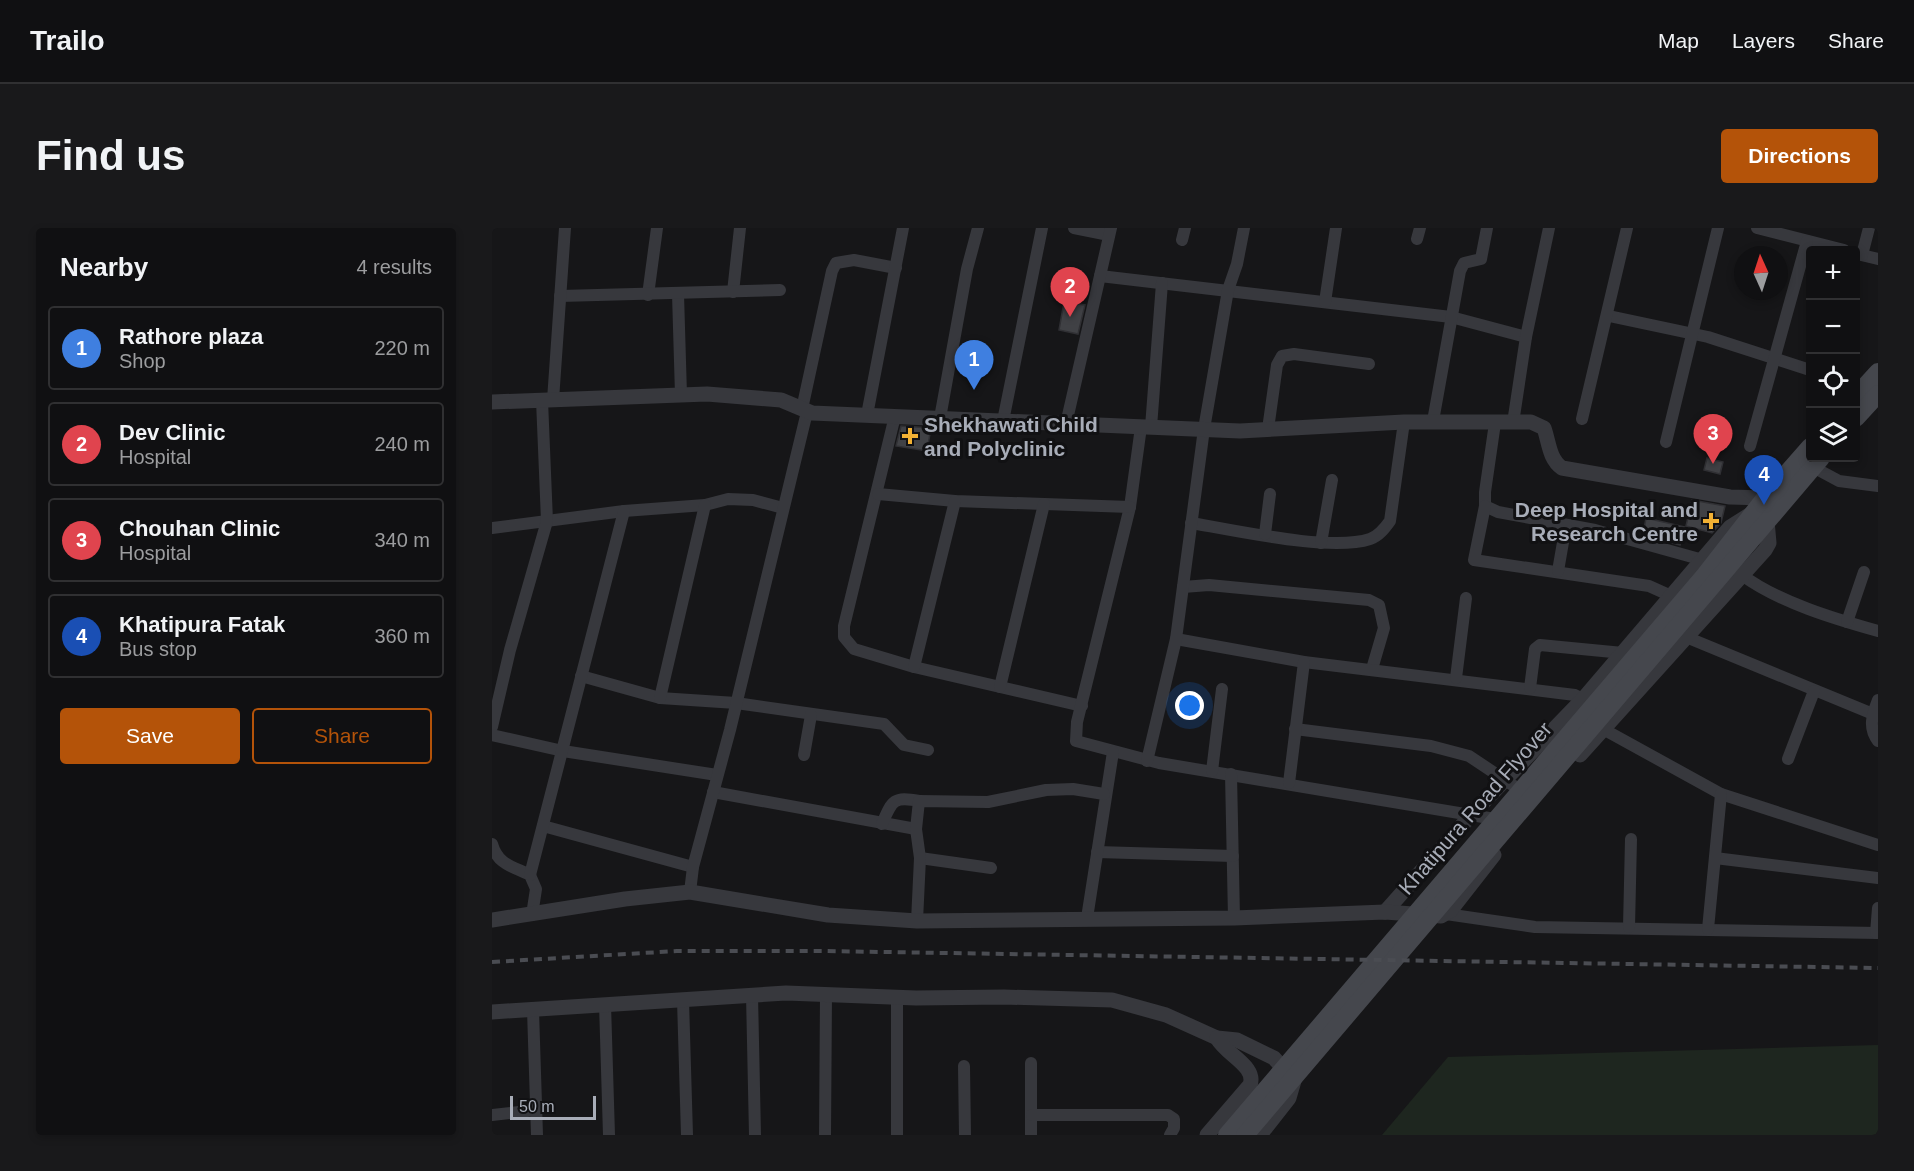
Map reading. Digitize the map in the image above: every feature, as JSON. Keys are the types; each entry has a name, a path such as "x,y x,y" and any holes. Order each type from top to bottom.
{"main road":[{"path":"1864,395 1878,372"},
{"path":"1758,518 1806,452"},
{"path":"1758,518 1817,462"},
{"name":"Khatipura Road Flyover","path":"1227,1135 1758,518"},
{"name":"Khatipura Road Flyover","path":"1245,1135 1758,518"}],"street":[{"path":"492,722 532,565 547,521 547,400 560,296 565,228"},
{"path":"648,295 657,228"},
{"path":"733,292 740,228"},
{"path":"867,415 903,228"},
{"path":"940,418 978,228"},
{"path":"1003,421 1042,228"},
{"path":"1066,424 1110,232 1074,228"},
{"path":"1147,760 1176,639 1204,429 1228,290 1237,264 1244,228"},
{"path":"1324,302 1336,228"},
{"path":"1433,421 1460,271 1464,263 1481,259 1487,228"},
{"path":"1513,423 1526,337 1549,228"},
{"path":"1582,419 1609,316 1627,228"},
{"path":"1666,442 1718,228"},
{"path":"1756,228 1791,232 1807,241 1828,246"},
{"path":"1860,251 1869,228"},
{"path":"1750,446 1807,241"},
{"path":"1860,254 1878,259"},
{"path":"690,892 693,867 736,703 783,508 832,271 836,263 854,260 896,268"},
{"path":"1100,276 1451,317 1526,337"},
{"path":"1161,283 1146,427 1076,741 1147,760 1289,783 1340,795 1473,813 1518,824"},
{"path":"560,296 780,290"},
{"path":"678,294 681,395"},
{"path":"1609,316 1691,333 1806,369"},
{"path":"1268,429 1277,365 1282,356 1294,354 1369,364"},
{"path":"492,402 707,394 781,400 804,410 867,415 1204,429 1268,429 1433,421 1532,422 1544,428 1556,463 1562,468 1730,497 1758,518 1769,543 1518,824 1446,914"},
{"path":"895,416 878,494 844,626 844,637 854,649 914,667 1082,706"},
{"path":"1191,523 1321,543 1370,539 1383,531 1390,521 1404,422"},
{"path":"1495,423 1485,506 1474,560 1649,586 1670,595"},
{"path":"1817,462 1839,481 1878,486"},
{"path":"1321,543 1332,480"},
{"path":"878,494 955,501 1130,507"},
{"path":"1265,534 1270,494"},
{"path":"492,528 624,511 705,505 728,499 753,500 783,508"},
{"path":"914,667 955,501"},
{"path":"1000,687 1044,504"},
{"path":"660,698 705,505"},
{"path":"1485,506 1498,512 1566,525 1703,560"},
{"path":"532,915 536,889 530,875 624,511"},
{"path":"1385,912 1473,813 1583,699 1730,527 1758,518"},
{"path":"1558,571 1566,525"},
{"path":"1847,622 1864,572"},
{"path":"1742,575 1760,588 1878,632"},
{"path":"1183,587 1209,585 1369,600 1379,605 1384,628 1372,669"},
{"path":"1456,678 1466,598"},
{"path":"1686,638 1873,714"},
{"path":"1176,639 1304,662 1456,678 1575,695 1583,699"},
{"path":"1530,688 1535,649 1540,645 1623,653"},
{"path":"1289,783 1304,662"},
{"path":"581,676 660,698 736,703 884,724 904,745 928,750"},
{"path":"1212,771 1222,688"},
{"path":"1788,759 1814,691"},
{"path":"1878,700 1873,714 1872,730 1878,741"},
{"path":"804,755 811,715"},
{"path":"1295,729 1431,746 1469,756 1538,802"},
{"path":"1603,729 1721,794 1878,844"},
{"path":"492,735 562,751 717,774"},
{"path":"1088,918 1104,794 1113,752"},
{"path":"1231,774 1234,918"},
{"path":"882,824 894,801 901,798 919,801 988,802 1046,790 1073,789 1104,794"},
{"path":"713,792 916,830"},
{"path":"1708,929 1721,794"},
{"path":"917,921 920,858 916,830 919,801"},
{"path":"543,826 693,867"},
{"path":"1629,927 1631,839"},
{"path":"492,844 495,857 505,865 530,875"},
{"path":"1096,852 1233,856"},
{"path":"920,858 991,868"},
{"path":"1715,858 1878,878"},
{"path":"492,920 625,899 690,892 828,915 917,921 1234,918 1385,912 1436,916 1446,914 1535,927 1877,933 1878,908"},
{"path":"825,1135 826,994"},
{"path":"492,1012 752,995 826,994 1112,1000 1166,1015 1217,1038 1237,1040 1274,1058 1294,1082 1289,1098 1260,1135"},
{"path":"752,995 755,1135"},
{"path":"897,997 897,1135"},
{"path":"683,1000 687,1135"},
{"path":"605,1004 609,1135"},
{"path":"533,1010 537,1135"},
{"path":"1207,1135 1250,1085 1252,1076 1250,1070 1222,1049 1217,1038"},
{"path":"1031,1063 1031,1135"},
{"path":"964,1066 965,1135"},
{"path":"492,1115 536,1110"},
{"path":"1032,1115 1168,1115 1174,1119 1174,1128 1170,1135"}],"shaded area":[{"path":"1878,1045 1878,1135 1382,1135 1448,1057"}],"building":[{"path":"1064,302 1085,305 1078,334 1059,330"},
{"path":"901,426 931,428 927,451 896,446"},
{"path":"1707,458 1723,462 1720,474 1704,470"},
{"path":"1692,500 1725,506 1721,523 1712,533 1686,526"},
{"path":"1646,518 1685,527 1680,545 1643,535"}],"railway":[{"path":"492,962 677,951 823,951 1878,968"}],"place":[{"name":"Dev Clinic","path":"1070,317"},
{"name":"Rathore plaza","path":"974,390"},
{"name":"Shekhawati Child and Polyclinic","path":"910,436"},
{"name":"Chouhan Clinic","path":"1713,464"},
{"name":"Khatipura Fatak","path":"1764,505"},
{"name":"Deep Hospital and Research Centre","path":"1711,521"}]}
